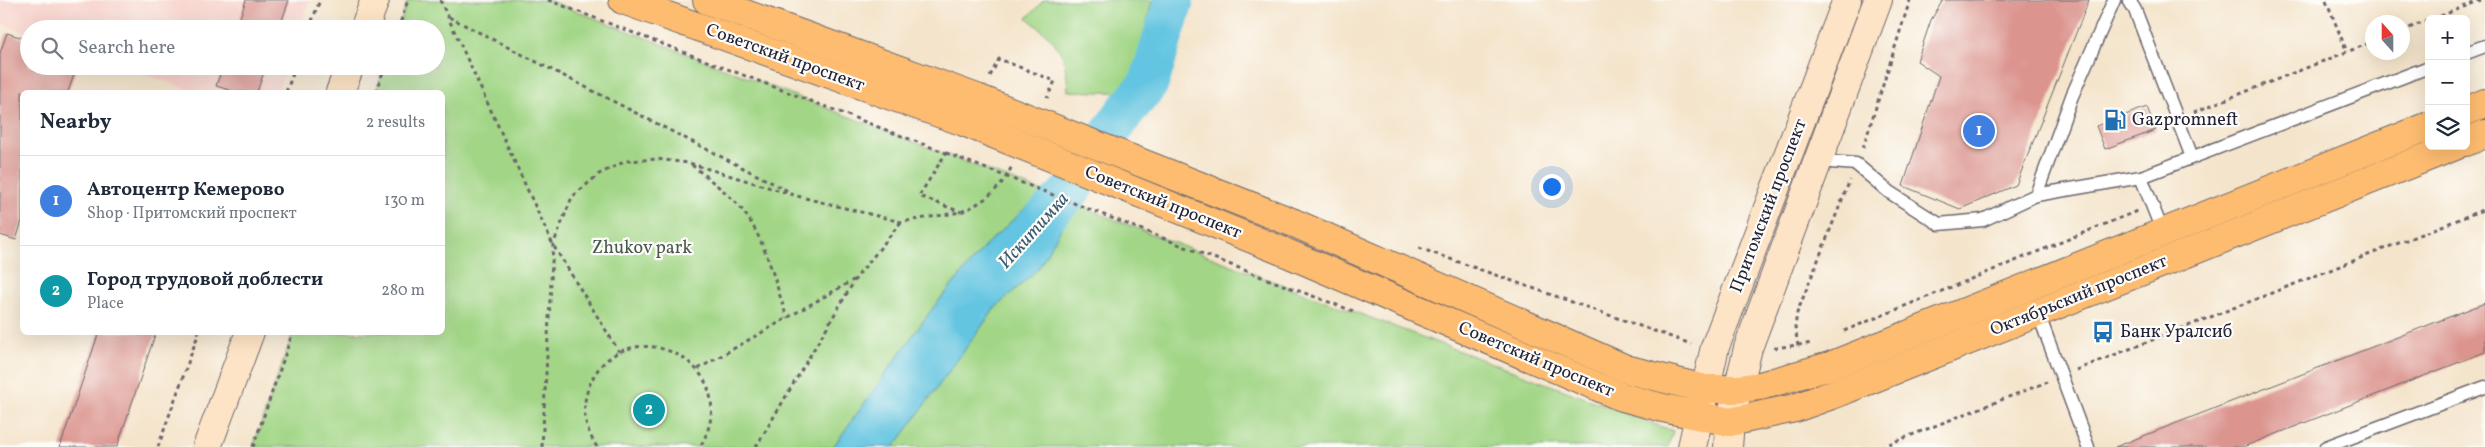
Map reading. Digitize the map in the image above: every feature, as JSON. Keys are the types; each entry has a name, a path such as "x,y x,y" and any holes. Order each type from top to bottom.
{"main road":[{"path":"367,20 375,0"},
{"name":"Советский проспект","path":"623,0 964,122 1282,251 1619,396 1698,415"},
{"name":"Советский проспект","path":"707,0 982,90 1294,223 1626,370 1705,388 1738,389"},
{"name":"Притомский проспект","path":"1692,447 1715,347 1847,0"},
{"name":"Притомский проспект","path":"1729,434 1748,348 1878,0"},
{"path":"341,90 347,75"},
{"path":"2470,109 2485,103"},
{"name":"Октябрьский проспект","path":"1738,389 1760,386 1830,366 2425,128"},
{"path":"2470,140 2485,134"},
{"name":"Октябрьский проспект","path":"1698,415 1729,434 2445,150"},
{"path":"207,447 249,335"}],"lane":[{"path":"2036,195 2072,96 2114,0"},
{"path":"2128,0 2138,19 2192,157"},
{"path":"2470,52 2485,46"},
{"path":"1818,162 1856,164 1889,192 1939,224 1984,220 2036,195 2141,177 2425,69"},
{"path":"2141,177 2163,233"},
{"path":"2038,313 2088,447"},
{"path":"2326,447 2485,387"}],"path":[{"path":"312,20 320,0"},
{"path":"401,20 408,0"},
{"path":"440,0 553,245 620,353"},
{"path":"548,0 1267,279"},
{"path":"2326,0 2347,52"},
{"path":"2443,15 2481,0"},
{"path":"448,17 797,196"},
{"path":"2410,28 2425,22"},
{"path":"2189,114 2365,45"},
{"path":"982,90 999,59 1055,81 1043,106"},
{"path":"287,90 293,75"},
{"path":"377,90 382,75"},
{"path":"946,153 920,196 961,212"},
{"path":"542,447 553,245 572,197 599,174 626,161 657,159 689,164 797,196 901,222 961,212 990,197 1006,180 1014,163"},
{"path":"689,164 726,192 750,220 765,251 787,318"},
{"path":"1881,447 2485,210"},
{"path":"756,447 856,278 901,222"},
{"path":"698,369 856,278"},
{"path":"158,447 198,335"},
{"path":"253,447 292,335"},
{"path":"595,446 586,425 586,397 598,371 620,353 633,348 661,347 687,359 698,369 705,381 712,408 711,423 700,447"}],"shaded area":[{"path":"0,0 310,0 303,20 20,20 20,31 0,23"},
{"path":"147,75 284,75 278,90 190,90"}],"green space":[{"name":"Zhukov park","path":"408,0 548,0 1043,192 987,244 932,309 833,447 253,447 292,335 445,335 445,90 377,90 382,75 445,75 445,20 401,20"},
{"path":"1044,0 1152,0 1131,93 1068,91 1065,66 1058,48 1046,34 1027,18"},
{"path":"1075,204 1267,279 1673,431 1668,447 894,447 995,308 1038,269"}],"water":[{"path":"1043,192 1075,204 1038,269 995,308 894,447 833,447 932,309 987,244"}],"pier":[{"path":"1043,190 1076,201 1077,204 1040,191"}],"building":[{"path":"246,0 289,0 282,20 239,20"},
{"path":"1943,0 2089,0 2016,185 1960,209 1903,186 1939,76 1917,61 1931,20"},
{"path":"7,33 20,37 20,75 74,75 69,90 20,90 20,227 16,240 0,235 0,53"},
{"path":"220,75 263,75 258,90 229,90 216,86"},
{"path":"2147,107 2156,130 2105,149 2096,126"},
{"path":"2485,303 2485,352 2243,447 2115,447"},
{"path":"98,335 155,335 117,447 60,447"}],"waterway":[{"name":"Искитимка","path":"1024,238 1071,190 1124,113 1149,83 1174,0"}],"place":[{"name":"Gazpromneft","path":"2115,120"},
{"name":"Автоцентр Кемерово","path":"1979,131"},
{"name":"Банк Уралсиб","path":"2103,332"},
{"name":"Город трудовой доблести","path":"649,410"}]}
